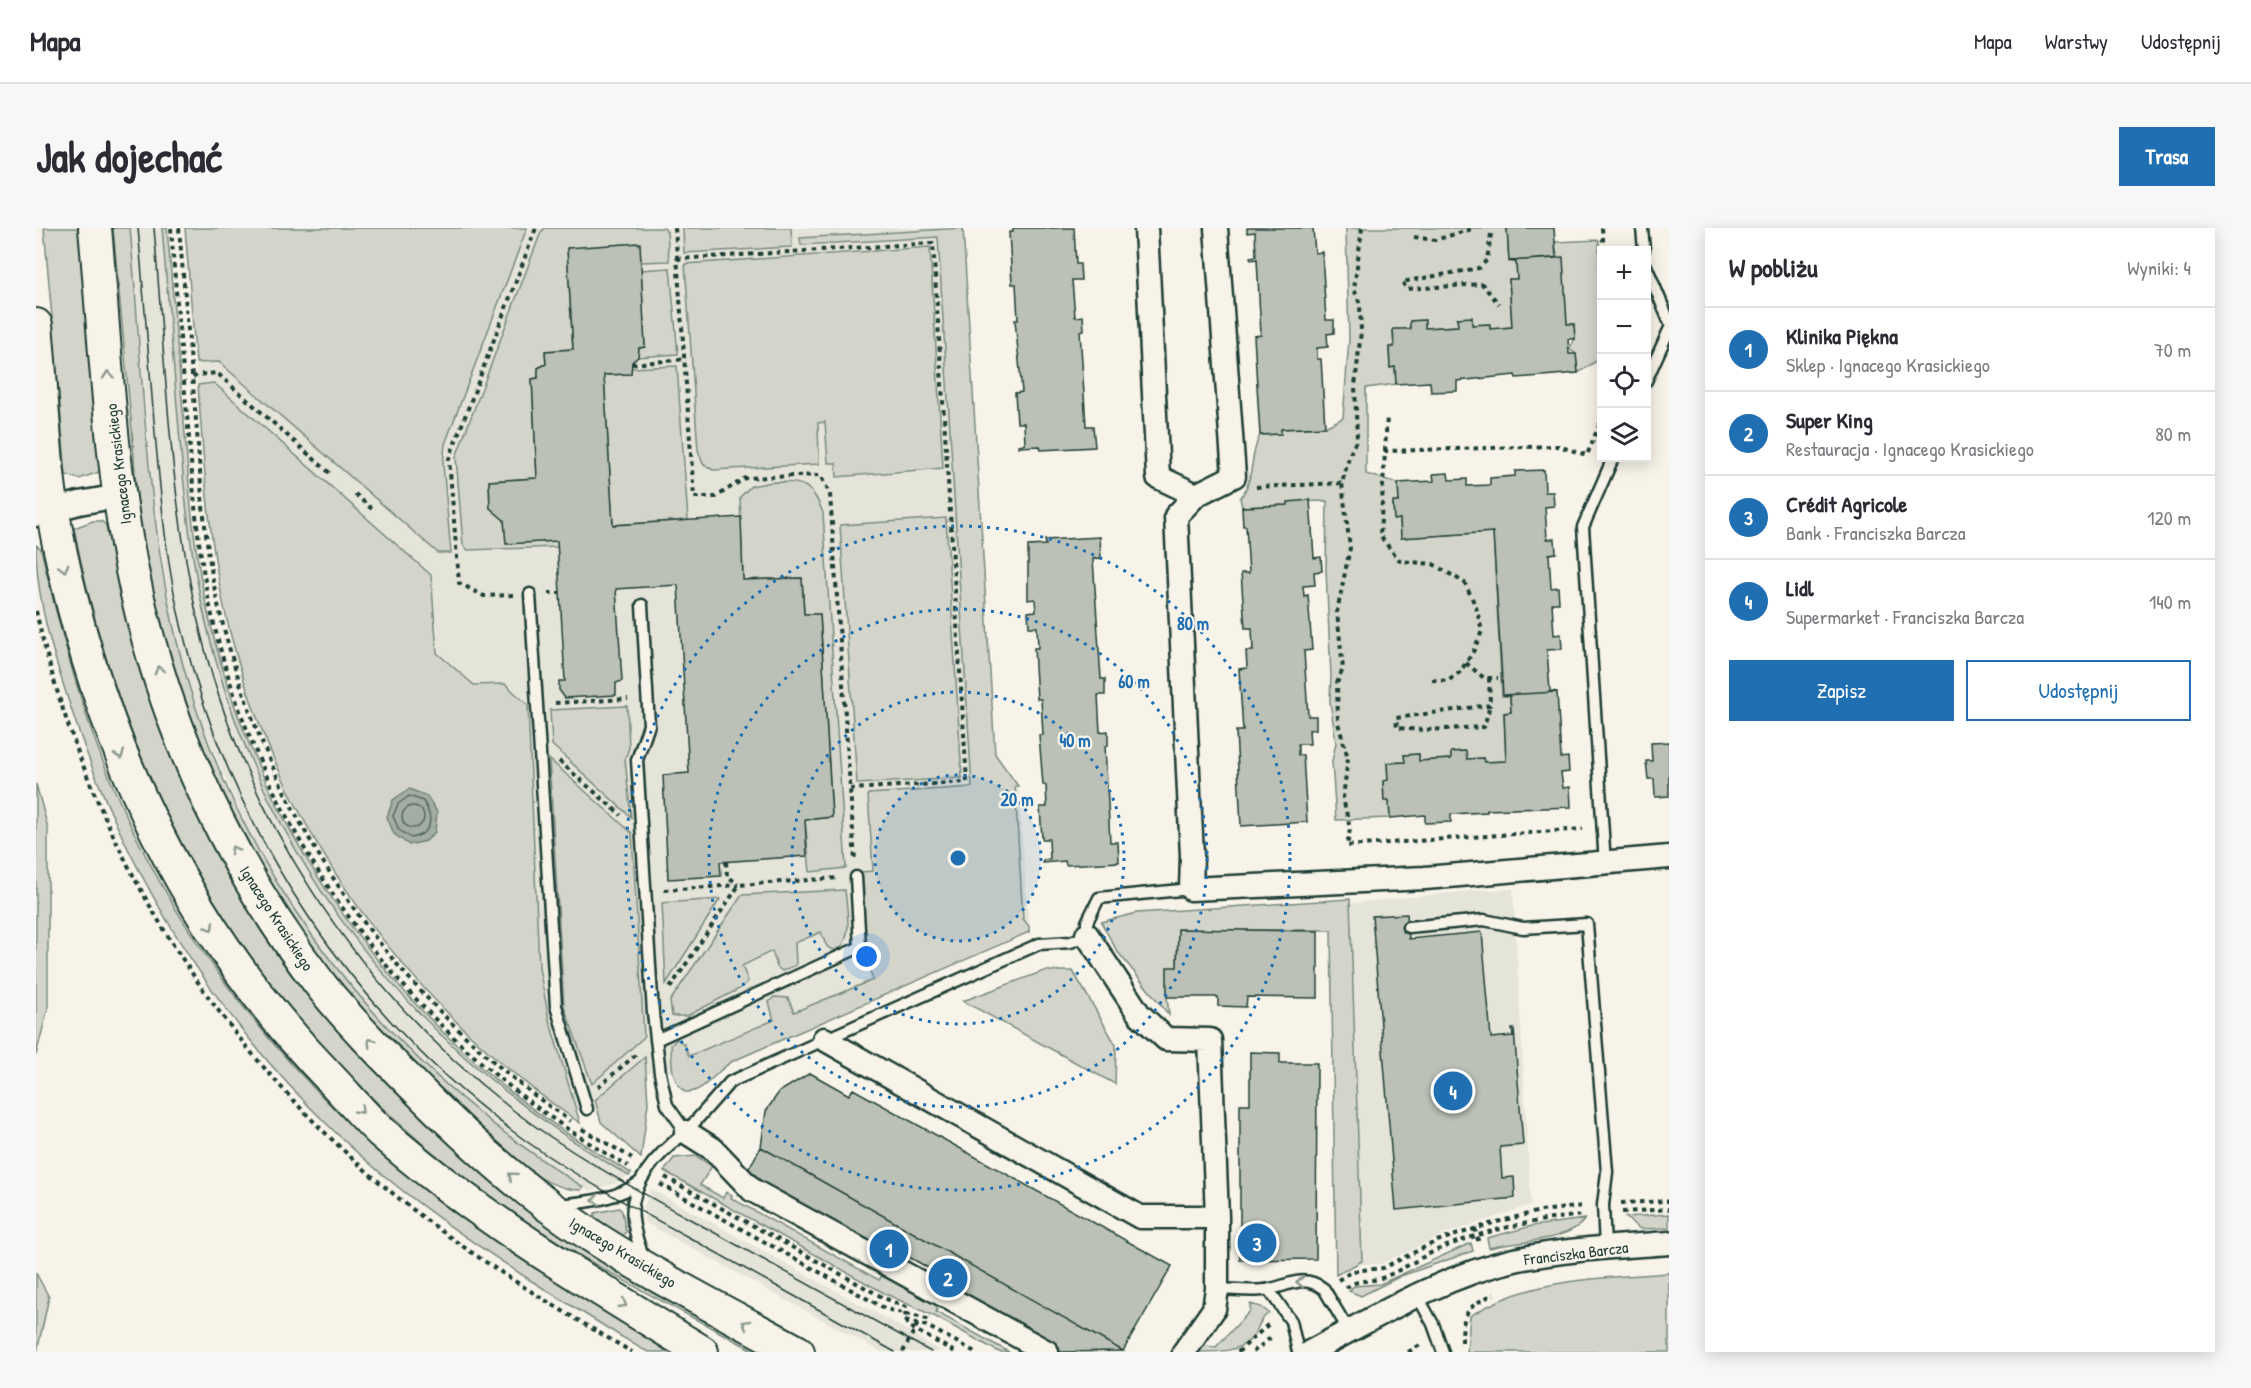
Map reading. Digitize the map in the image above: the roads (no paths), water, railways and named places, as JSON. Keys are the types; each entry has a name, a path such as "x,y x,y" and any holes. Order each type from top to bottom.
{"main road":[{"name":"Ignacego Krasickiego","path":"95,228 119,496 137,596 174,720 211,809 261,899 323,988 370,1042 463,1135 548,1206 647,1269 798,1352"},
{"path":"36,325 44,513 83,646 121,759 167,856 233,964 296,1044 380,1131 478,1209 573,1273 702,1352"}],"street":[{"path":"1146,228 1158,477 1196,495"},
{"path":"1216,228 1234,476 1196,495 1176,516 1192,856 1191,889 1425,878 1605,864 1669,856"},
{"path":"44,513 119,496"},
{"path":"1087,935 1139,1014 1167,1039 1210,1041 1217,1217 1217,1289 1209,1319 1184,1352"},
{"path":"824,1039 1140,1217 1217,1217"},
{"path":"686,1132 713,1149 752,1190 1047,1352"},
{"name":"Franciszka Barcza","path":"1310,1352 1417,1294 1512,1260 1605,1247 1669,1243"},
{"name":"Franciszka Barcza","path":"1328,1352 1349,1331"}],"lane":[{"path":"1642,228 1644,246"},
{"path":"1651,276 1669,321"},
{"path":"1651,372 1669,330"},
{"path":"1605,864 1583,527 1611,462"},
{"path":"530,594 556,1006 585,1104"},
{"path":"642,605 648,725 638,760 653,1013 667,1105 686,1132"},
{"path":"656,1040 860,946 856,877"},
{"path":"647,1269 633,1219 634,1198 640,1182 660,1155 686,1132 730,1082 1039,944 1071,942 1087,935 1087,922 1099,898 1191,889"},
{"path":"1408,927 1484,920 1522,928 1587,924 1607,1172 1603,1205 1605,1247"},
{"path":"548,1206 600,1200 624,1192 640,1182"},
{"path":"1217,1289 1269,1290 1297,1280 1318,1284 1324,1289 1349,1331"},
{"path":"1269,1290 1291,1321 1298,1352"},
{"path":"1417,1294 1438,1336 1443,1352"}],"water":[{"path":"409,789 427,796 437,812 435,832 426,841 409,845 394,834 387,817 393,800"}],"tram line":[{"path":"138,228 162,507 176,605 204,705 233,778 267,849 308,916 354,979 406,1038 464,1092 526,1141 606,1192 895,1352"},
{"path":"154,228 174,472 197,617 216,688 242,758 273,825 311,889 353,949 400,1006 453,1059 509,1107 554,1139 625,1183 931,1352"}],"place":[{"name":"Lidl","path":"1453,1091"},
{"name":"Crédit Agricole","path":"1257,1243"},
{"name":"Klinika Piękna","path":"889,1249"},
{"name":"Super King","path":"948,1278"}]}
